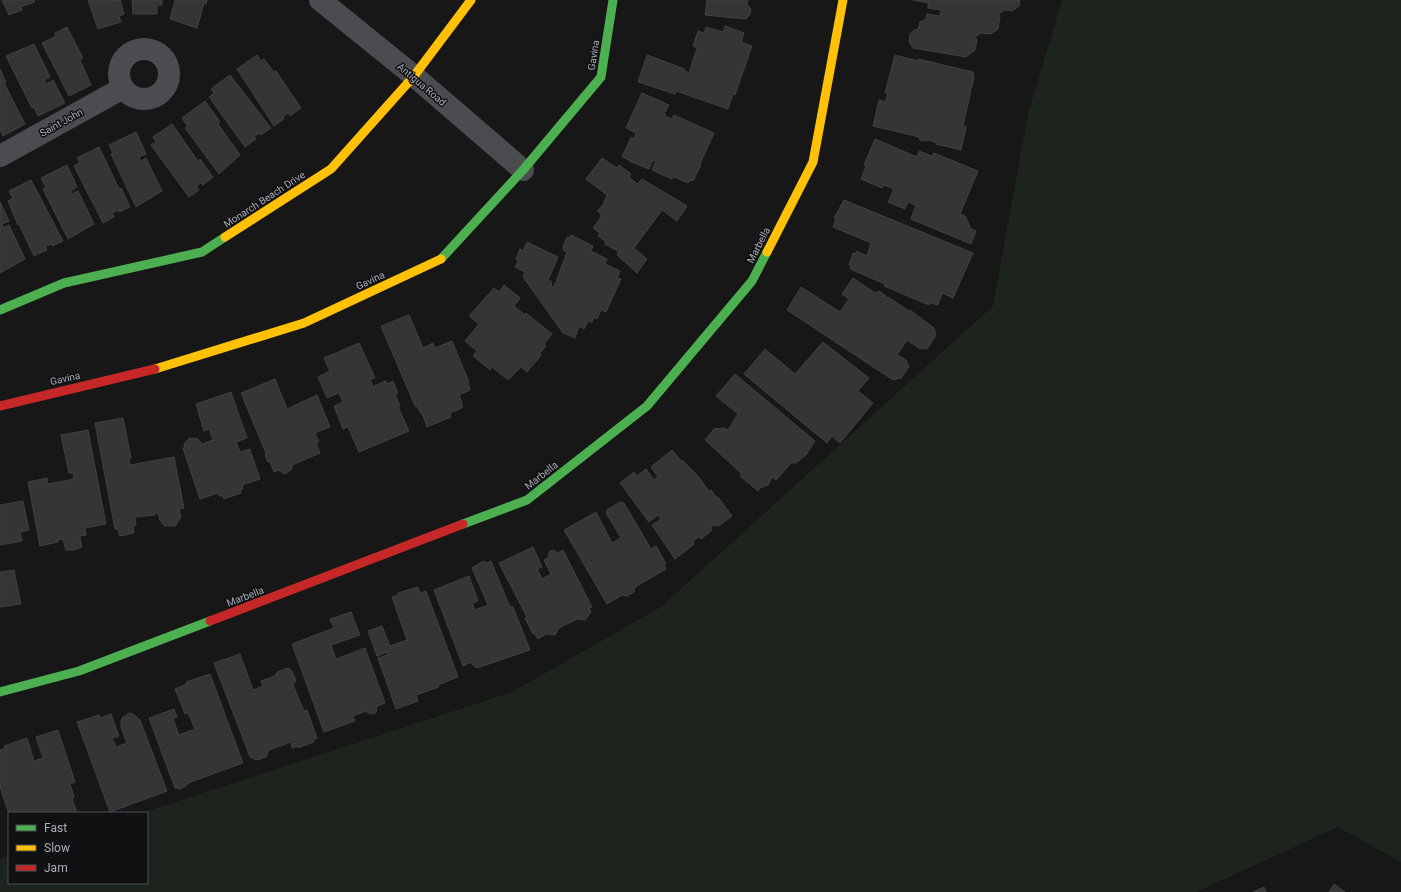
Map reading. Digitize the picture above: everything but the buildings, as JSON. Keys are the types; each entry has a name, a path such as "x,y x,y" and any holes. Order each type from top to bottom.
{"street":[{"name":"Antigua Road","path":"320,0 414,76 523,170"},
{"name":"Monarch Beach Drive","path":"0,310 64,283 202,252 331,169 414,76 471,0"},
{"name":"Gavina","path":"0,406 154,369 304,323 440,260 523,170 601,77 613,0"},
{"name":"Marbella","path":"0,692 79,671 528,500 647,406 752,281 813,162 843,0"},
{"name":"Saint John","path":"0,156 123,88"}],"shaded area":[{"path":"1062,0 1401,0 1401,862 1338,827 1196,892 0,892 0,859 8,856 8,884 148,884 148,812 145,812 512,692 661,607 993,306 1028,114"}],"traffic: fast":[{"path":"441,259 523,170 601,77 613,0"},
{"path":"0,310 64,283 202,252 225,237"},
{"path":"463,524 527,500 647,406 752,281 767,252"},
{"path":"0,692 79,671 210,621"}],"traffic: slow":[{"path":"225,237 331,169 414,76 471,0"},
{"path":"767,252 813,162 843,0"},
{"path":"155,369 304,323 441,259"}],"traffic: jam":[{"path":"0,406 155,369"},
{"path":"210,621 463,524"}]}
